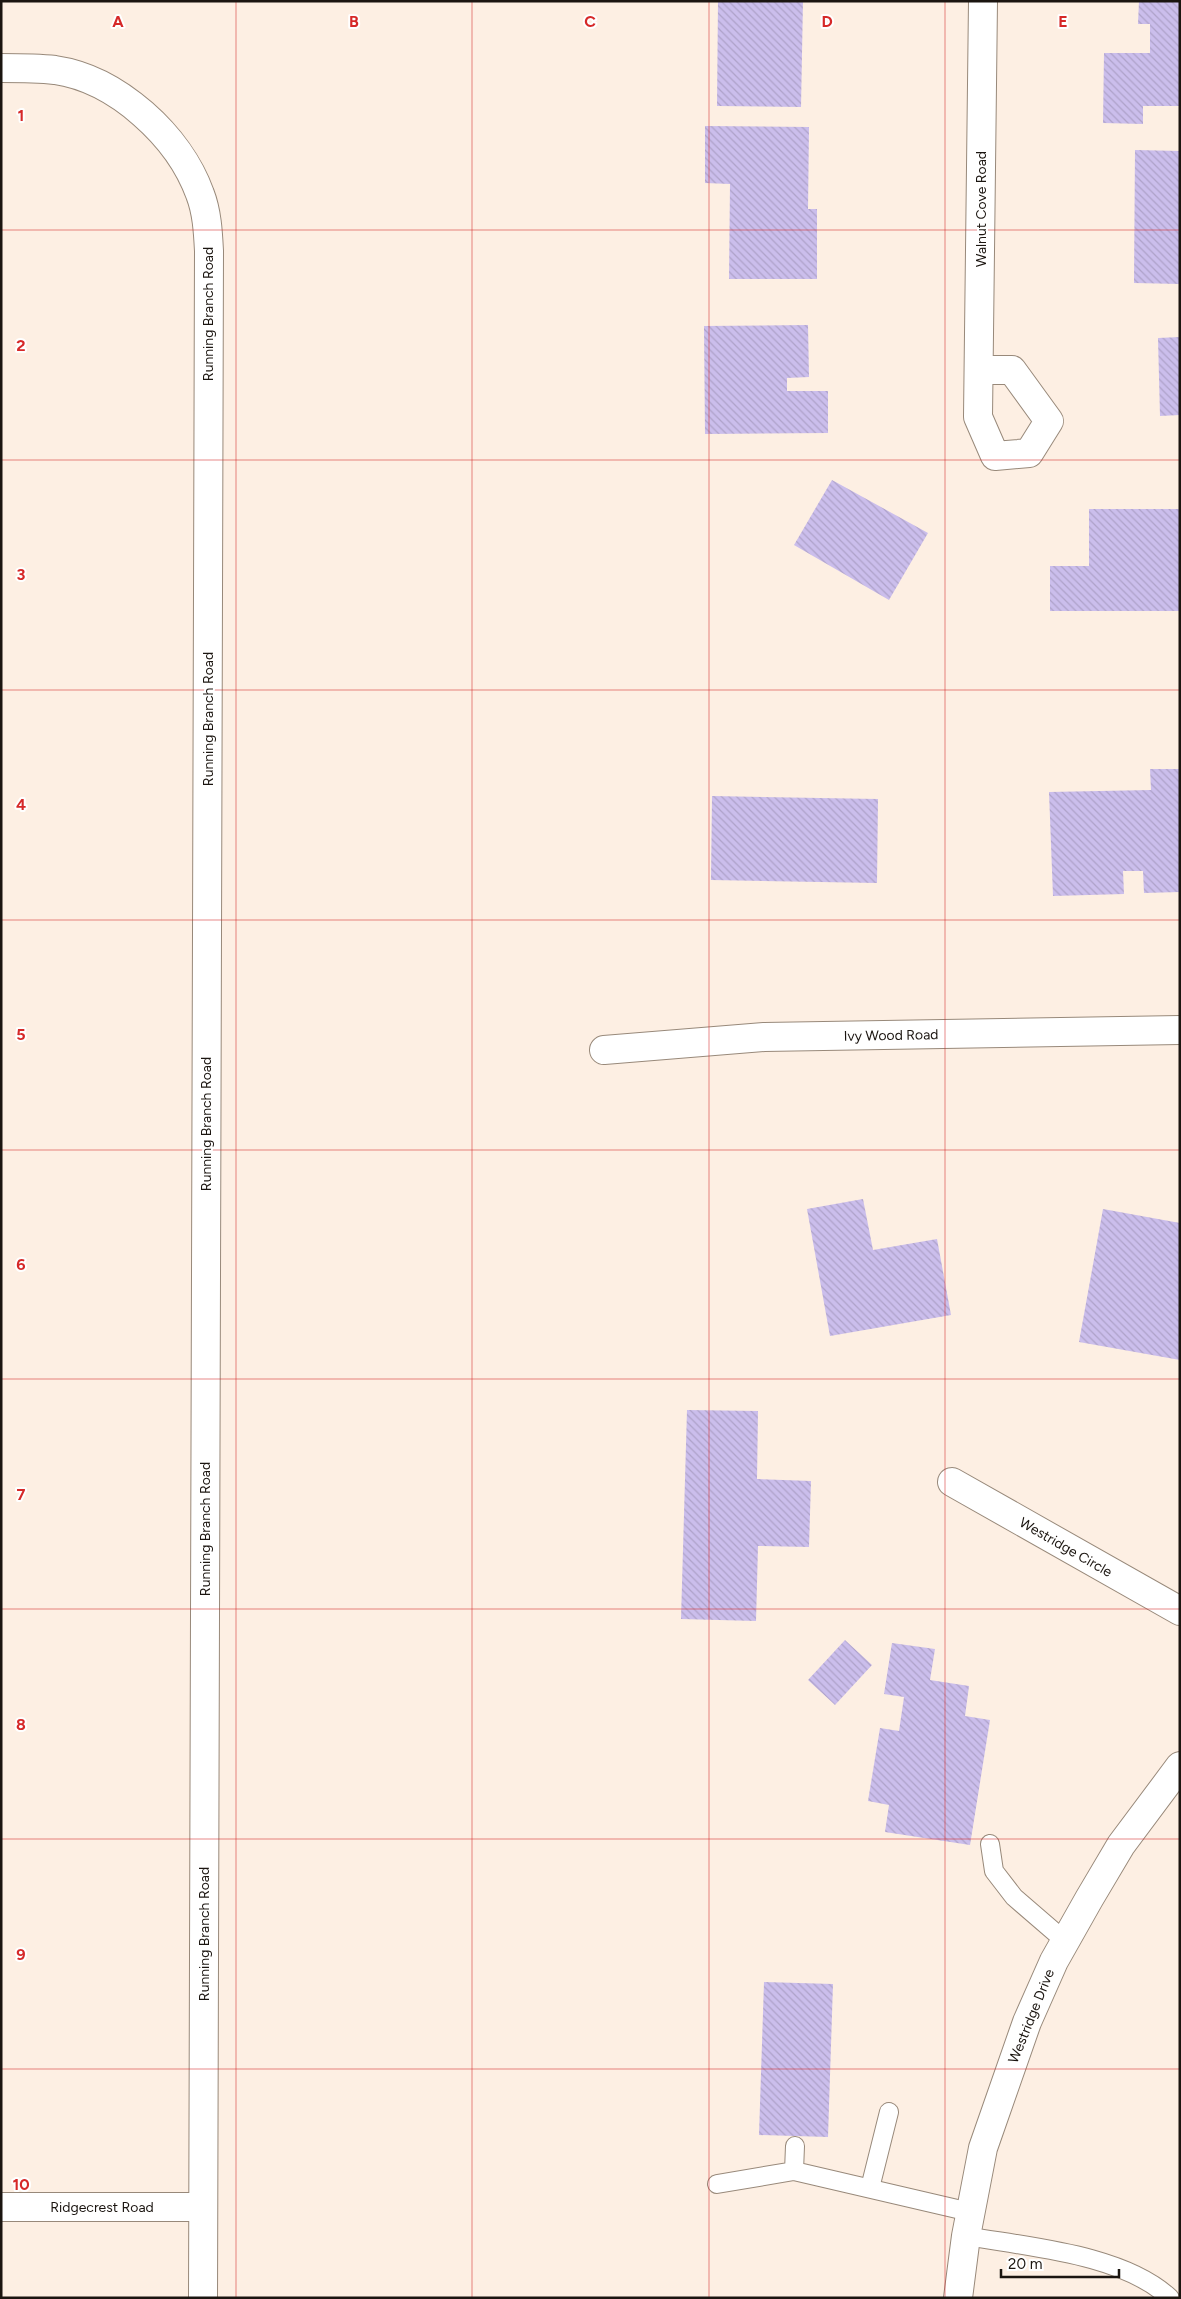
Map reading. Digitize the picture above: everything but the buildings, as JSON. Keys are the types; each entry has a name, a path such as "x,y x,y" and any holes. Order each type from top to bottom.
{"street":[{"name":"Walnut Cove Road","path":"979,370 1012,370 1049,421 1029,453 995,456 978,417 983,1"},
{"name":"Running Branch Road","path":"6,68 55,70 80,77 135,106 182,157 200,194 207,222 209,281 203,2298"},
{"name":"Ivy Wood Road","path":"604,1050 764,1036 1180,1030"},
{"name":"Westridge Circle","path":"952,1482 1180,1611"},
{"name":"Westridge Drive","path":"958,2298 968,2224 983,2148 1028,2022 1054,1961 1121,1845 1180,1766"},
{"name":"Ridgecrest Road","path":"1,2206 203,2207"}],"lane":[{"path":"990,1844 994,1871 1014,1898 1065,1941"},
{"path":"870,2188 889,2112"},
{"path":"794,2170 795,2146"},
{"path":"717,2184 794,2170 870,2188 968,2224 1115,2265 1161,2289 1170,2298"}]}
